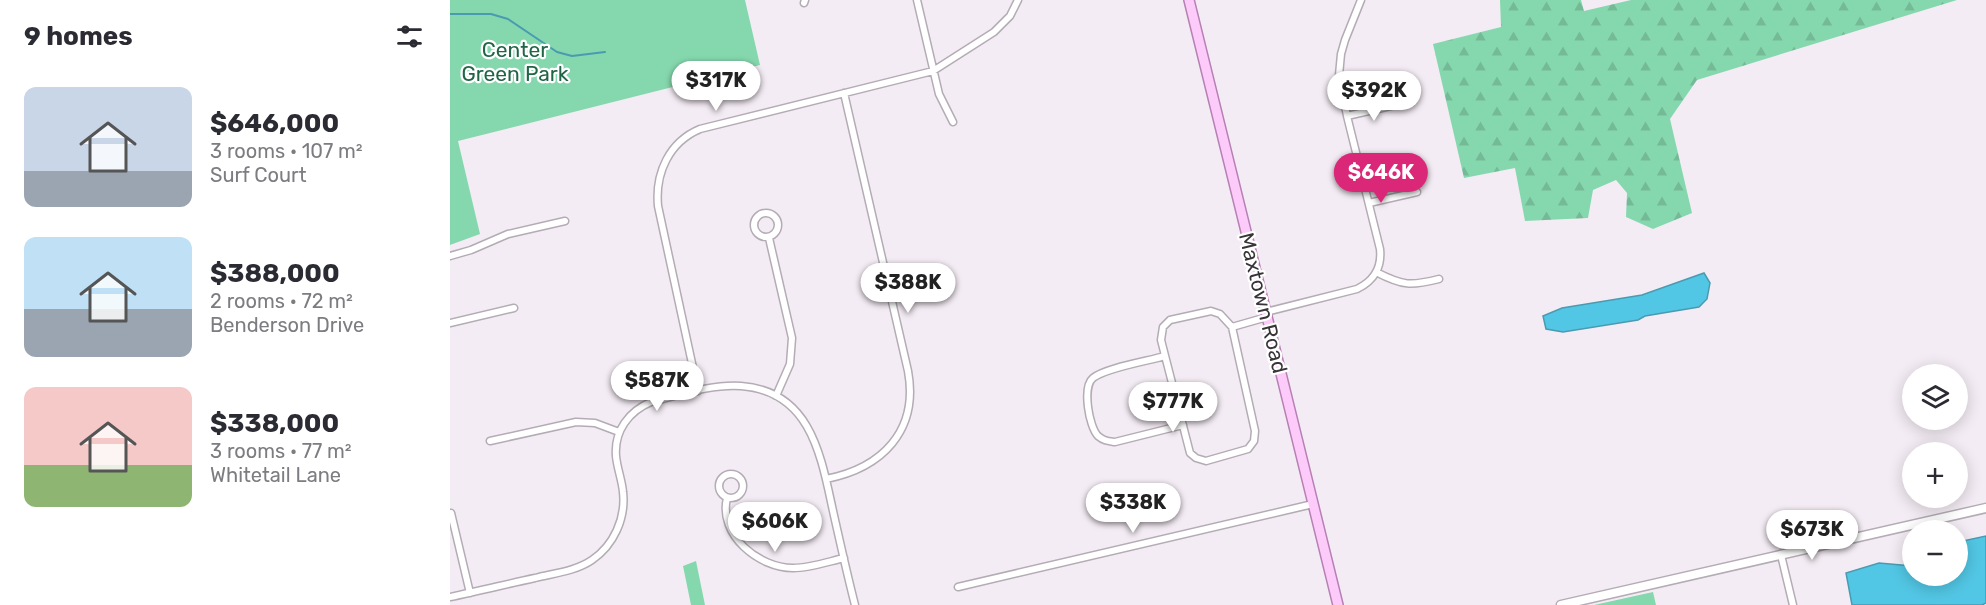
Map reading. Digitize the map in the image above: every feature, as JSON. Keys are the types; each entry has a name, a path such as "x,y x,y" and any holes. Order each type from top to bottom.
{"main road":[{"name":"Maxtown Road","path":"1189,0 1338,605"},
{"path":"1561,605 1986,508"}],"street":[{"path":"916,0 939,94 953,122"},
{"path":"698,391 658,206 657,185 666,159 680,140 700,129 933,71 994,32 1010,16 1018,0"},
{"path":"1232,327 1266,314 1357,289 1368,283 1380,264 1380,249 1341,88 1340,65 1345,40 1361,0"},
{"path":"826,479 843,476 863,468 888,449 902,429 910,401 908,371 844,93"},
{"path":"1347,116 1395,105"},
{"path":"1369,204 1417,192"},
{"path":"762,213 771,214 778,222 777,232 770,238 760,235 754,228 756,217 762,213"},
{"path":"450,256 471,250 508,234 565,221"},
{"path":"770,238 792,338 790,364 776,396"},
{"path":"1376,272 1402,284 1417,284 1439,279"},
{"path":"450,323 514,308"},
{"path":"1211,311 1220,314 1232,327 1255,431 1254,441 1248,450 1206,460 1190,453 1161,340 1163,327 1170,320 1211,311"},
{"path":"1165,356 1100,373 1090,380 1086,391 1091,422 1096,434 1105,441 1115,442 1183,425"},
{"path":"450,597 573,569 593,560 608,545 619,525 624,502 616,458 619,432 629,416 642,405 698,391 743,386 756,388 776,396 798,412 809,428 818,447 855,605"},
{"path":"490,441 576,422 595,423 619,432"},
{"path":"727,498 735,497 742,490 743,483 737,474 727,474 720,481 720,489 727,498 726,511 732,532 742,545 767,563 806,568 844,558"},
{"path":"958,587 1313,504"},
{"path":"451,513 470,593"},
{"path":"1781,555 1793,605"}],"green space":[{"name":"Center Green Park","path":"450,0 745,0 760,65 458,141 480,234 450,245"},
{"path":"1500,0 1581,0 1584,11 1631,0 1957,0 1697,80 1670,119 1692,213 1653,229 1626,217 1627,193 1616,180 1593,190 1588,218 1525,221 1515,168 1464,178 1433,44 1501,27"},
{"path":"696,561 705,605 691,605 683,566"},
{"path":"1653,592 1656,605 1594,605"}],"water":[{"path":"1704,273 1710,283 1707,299 1699,307 1563,332 1546,329 1543,316 1562,308 1642,295"},
{"path":"1986,536 1986,603 1982,605 1852,605 1846,573 1879,563 1902,565 1902,586 1968,586 1968,540"}],"waterway":[{"path":"450,14 491,14 508,19 557,52 572,56 605,52"}]}
